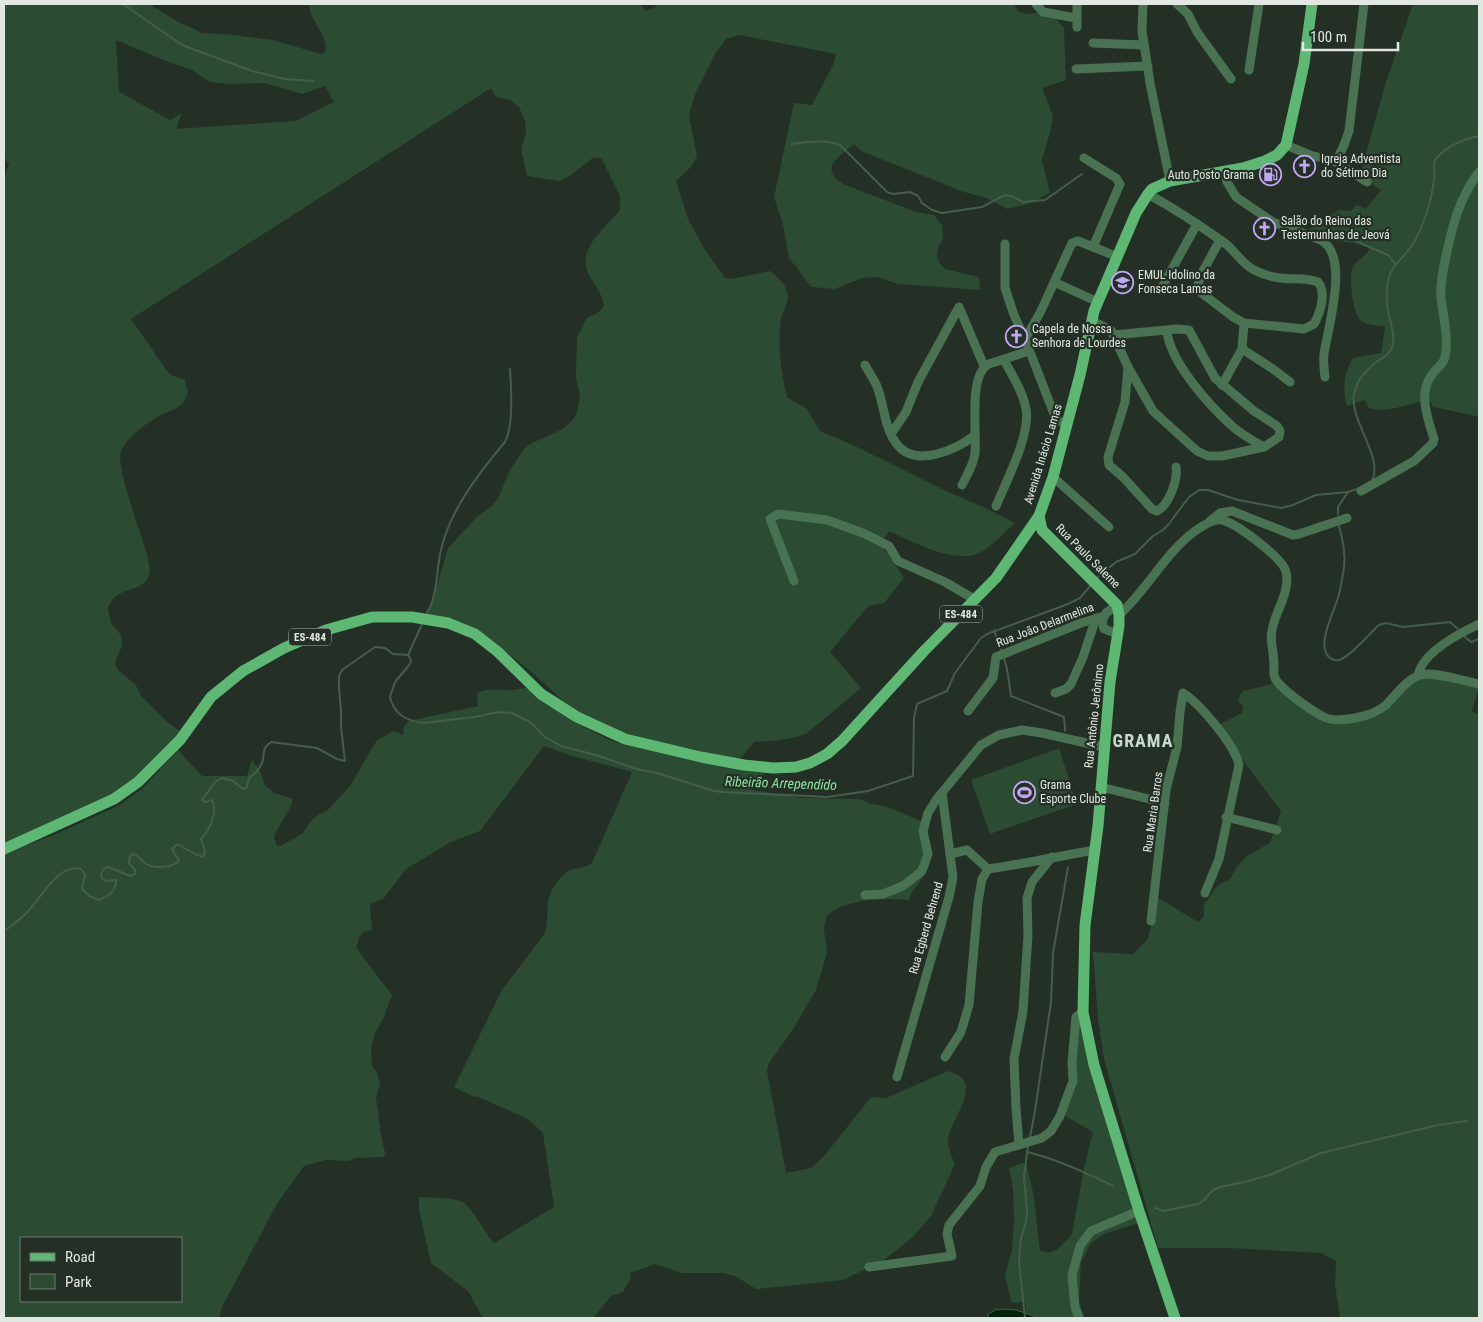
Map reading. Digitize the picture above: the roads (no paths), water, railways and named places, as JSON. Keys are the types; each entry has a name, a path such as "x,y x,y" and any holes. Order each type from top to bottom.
{"main road":[{"path":"1148,194 1170,181 1251,166 1272,159 1282,151 1286,145 1304,64 1312,4"},
{"name":"Avenida Inácio Lamas","path":"4,849 114,799 138,782 180,740 211,697 244,671 284,648 326,630 372,617 412,617 448,623 474,634 498,652 542,694 577,717 625,739 701,757 783,768 810,763 828,754 876,705 924,651 996,578 1039,516 1053,477 1098,302 1136,213 1148,194"},
{"name":"Rua Paulo Saleme","path":"1039,516 1042,530 1118,610"},
{"name":"Rua Antônio Jerônimo","path":"1118,610 1118,634 1110,682 1095,850 1085,925 1083,1012 1094,1065 1139,1210 1176,1318"}],"street":[{"path":"1036,4 1077,22 1077,4"},
{"path":"1136,4 1142,8 1144,45 1170,181"},
{"path":"1177,4 1188,14 1197,32 1231,79"},
{"path":"1188,4 1188,14"},
{"path":"1249,70 1259,4"},
{"path":"1336,162 1348,131 1364,4"},
{"path":"1093,44 1144,45"},
{"path":"1076,69 1148,66"},
{"path":"1286,145 1310,155 1336,162 1367,182"},
{"path":"1084,158 1116,178 1120,184 1093,247"},
{"path":"1224,171 1227,182 1236,197 1273,222 1321,240 1332,250 1336,266 1332,319 1324,353 1325,377"},
{"path":"1362,490 1414,461 1433,443 1434,439 1424,403 1429,380 1446,357 1447,334 1441,298 1442,274 1451,230 1458,209 1469,186 1479,172"},
{"path":"1148,194 1179,212 1220,240 1237,254 1244,264 1260,273 1280,278 1300,278 1318,282 1322,293 1316,321 1304,329 1244,323 1233,317 1197,289 1203,271 1220,240"},
{"path":"1162,288 1197,224"},
{"path":"1025,339 1040,313 1072,243 1078,241 1118,257"},
{"path":"1005,244 1005,288 1014,315 1057,419 1066,426"},
{"path":"1054,282 1098,302"},
{"path":"891,434 906,412 918,382 959,307 984,366 978,379 974,411 975,455 962,485"},
{"path":"1092,321 1108,328 1113,335 1128,367 1153,411 1200,453 1216,457 1267,446 1279,437 1280,429 1222,385 1211,373 1189,330 1113,335"},
{"path":"1222,385 1242,349 1244,323"},
{"path":"1167,331 1168,342 1174,356 1200,392 1232,426 1267,446"},
{"path":"1242,349 1290,382"},
{"path":"984,366 1029,351"},
{"path":"996,506 1017,459 1027,416 1026,407 1020,392 1004,360"},
{"path":"865,365 877,386 891,434 902,450 928,455 943,453 964,444 975,435"},
{"path":"1128,367 1125,402 1108,457 1109,465 1123,477 1152,509 1157,511 1160,510 1170,494 1176,474 1176,467"},
{"path":"1053,477 1109,528"},
{"path":"1056,693 1070,686 1100,617 1118,610 1133,601 1171,552 1186,538 1208,524 1220,513 1232,511 1293,535 1347,518"},
{"path":"794,581 770,520 778,514 827,520 863,533 889,546 898,561 945,582 974,599"},
{"path":"1208,524 1223,520 1237,528 1271,554 1285,569 1287,575 1285,590 1271,634 1275,677 1279,683 1321,716 1332,720 1351,719 1380,709 1418,676 1432,675 1479,684"},
{"path":"1100,617 1102,627 1118,634"},
{"name":"Rua João Delarmelina","path":"968,711 993,678 996,657 1100,617"},
{"path":"1418,676 1423,662 1450,639 1479,624"},
{"name":"Rua Maria Barros","path":"1151,921 1166,790 1177,747 1180,712 1184,693 1198,704 1214,724 1238,761 1238,769 1226,817 1219,859 1205,893"},
{"path":"865,895 883,894 903,886 922,872 928,854 924,831 928,813 981,745 999,735 1022,730 1104,747"},
{"path":"1101,787 1165,803"},
{"name":"Rua Egberd Behrend","path":"897,1077 949,897 953,877 942,793"},
{"path":"1226,817 1277,830"},
{"path":"950,854 967,850 988,869"},
{"path":"988,869 1095,850"},
{"path":"1019,1144 1014,1059 1023,1011 1028,935 1027,898 1032,882 1052,857"},
{"path":"945,1057 960,1032 970,1005 978,902 982,879 988,869"},
{"path":"869,1267 952,1256 947,1234 948,1225 980,1186 986,1167 995,1152 1042,1138 1051,1131 1060,1116 1073,1081 1072,1062 1076,1016 1083,1012"},
{"path":"1079,1318 1075,1306 1072,1275 1080,1246 1091,1231 1139,1210"}],"waterway":[{"path":"123,4 182,45 252,71 285,79 313,81"},
{"name":"Ribeirão Arrependido","path":"1372,481 1374,461 1356,415 1354,394 1359,381 1365,373 1387,355 1392,348 1393,334 1387,298 1389,277 1393,268 1413,244 1424,221 1433,187 1435,160 1455,144 1479,136"},
{"path":"791,144 822,142 840,145 887,192 893,194 910,192 918,196 922,203 932,210 942,213 982,207 1005,195 1012,196 1023,202 1045,200 1082,174"},
{"path":"1355,241 1388,255 1396,265"},
{"path":"427,613 435,590 441,550 451,521 458,506 485,466 505,442 508,435 511,406 510,369"},
{"name":"Ribeirão Arrependido","path":"1095,579 1116,562 1135,554 1153,536 1163,530 1189,497 1199,490 1208,490 1238,500 1281,508 1316,495 1348,492 1360,488"},
{"path":"1338,514 1338,507 1348,492"},
{"path":"1339,526 1345,562 1339,594 1325,636 1325,650 1329,657 1333,660 1343,658 1354,650 1379,625 1386,623 1403,627 1450,622 1458,629"},
{"name":"Ribeirão Arrependido","path":"408,655 411,660 410,664 395,682 390,697 398,713 412,721 424,723 475,717 498,712 512,713 530,722 545,737 561,746 714,791 827,797 868,791 913,776 914,718 917,704 947,691 955,673 981,638 987,634 1068,604 1080,598 1091,585"},
{"path":"408,655 422,624"},
{"path":"994,630 1001,650"},
{"path":"1465,637 1471,642 1479,639"},
{"name":"Ribeirão Arrependido","path":"4,929 7,929 23,917 52,881 73,868 81,869 85,875 82,889 89,896 99,900 111,893 116,884 116,880 106,881 102,878 103,869 108,867 130,876 135,874 135,870 129,863 132,854 138,856 148,865 157,867 172,865 179,861 172,849 176,845 203,857 205,851 201,839 210,826 214,815 214,805 212,800 205,802 202,800 215,782 222,778 233,781 243,789 247,787 249,778 260,768 264,750 271,742 317,748 337,759 345,761 339,687 339,676 342,670 375,647 385,648 393,654 408,655"},
{"path":"1004,658 1011,696 1064,717 1065,731"},
{"path":"1030,1137 1051,1002 1053,953 1068,867"},
{"path":"1155,1208 1163,1211 1198,1204 1212,1191 1220,1187 1272,1174 1321,1153 1438,1125 1467,1121"},
{"path":"1025,1318 1019,1261 1021,1238 1027,1212 1024,1177 1028,1146"},
{"path":"1027,1152 1071,1166 1113,1186"}],"place":[{"name":"Igreja Adventista do Sétimo Dia","path":"1305,166"},
{"name":"Auto Posto Grama","path":"1270,175"},
{"name":"Salão do Reino das Testemunhas de Jeová","path":"1265,228"},
{"name":"EMUL Idolino da Fonseca Lamas","path":"1122,282"},
{"name":"Capela de Nossa Senhora de Lourdes","path":"1016,336"},
{"name":"Grama Esporte Clube","path":"1024,792"}],"district":[{"name":"GRAMA","path":"1143,740"}]}
